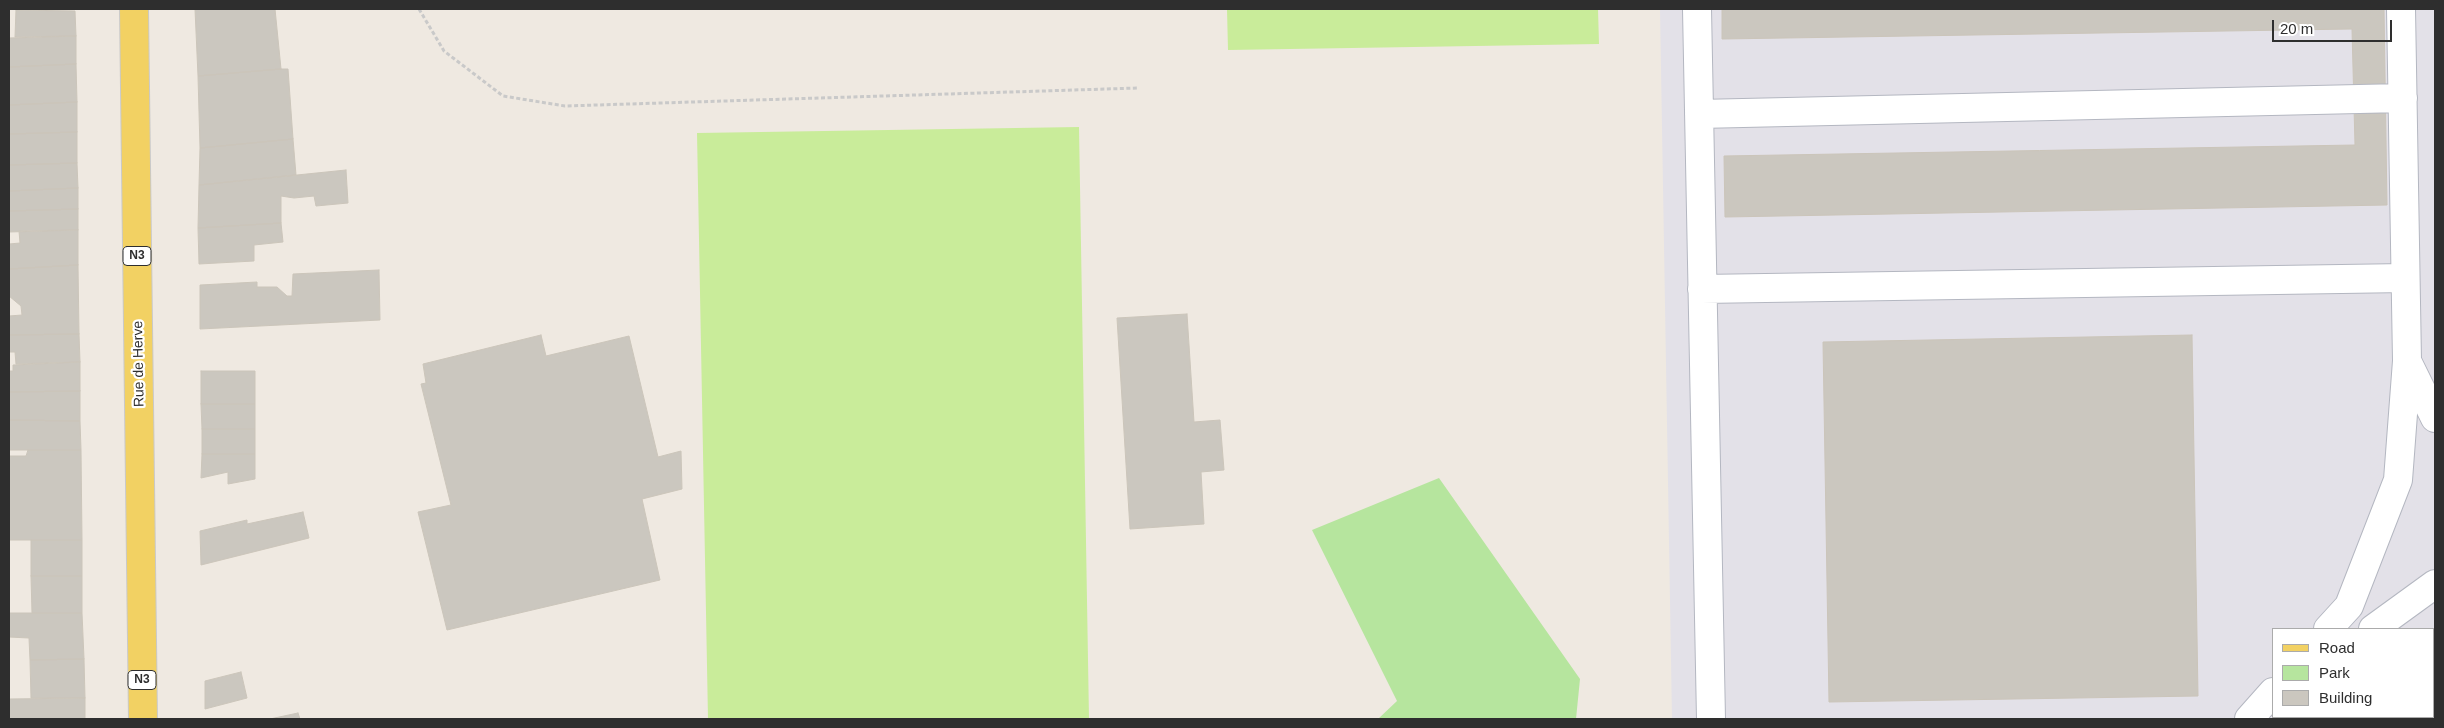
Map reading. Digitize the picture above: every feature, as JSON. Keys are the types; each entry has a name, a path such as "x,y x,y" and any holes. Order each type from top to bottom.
{"main road":[{"name":"Rue de Herve","path":"134,9 142,719"}],"lane":[{"path":"1697,9 1711,719"},
{"path":"2329,628 2349,606 2398,480 2407,361 2401,9"},
{"path":"1699,114 2403,98"},
{"path":"1702,289 2405,278"},
{"path":"2407,361 2435,418"},
{"path":"2374,628 2435,584"},
{"path":"2249,719 2272,693"},
{"path":"2249,719 2272,703"}],"path":[{"path":"419,9 444,51 503,96 565,106 1138,88"}],"shaded area":[{"path":"1660,9 2435,9 2435,629 2272,628 2272,718 2299,718 2297,719 1672,719"}],"green space":[{"path":"1227,9 1598,9 1599,44 1228,50"},
{"path":"1079,127 1089,719 708,719 697,133"},
{"path":"1439,478 1580,679 1576,719 1378,719 1397,701 1312,530"},
{"path":"2434,630 2435,719 2297,719 2434,718"}],"building":[{"path":"195,9 275,9 281,69 198,76"},
{"path":"1722,9 2384,9 2387,205 1725,217 1724,156 2355,145 2352,29 1722,39"},
{"path":"16,10 75,11 76,36 15,37"},
{"path":"76,36 76,64 9,67 9,38"},
{"path":"76,64 77,102 9,105 9,67"},
{"path":"288,69 293,139 200,148 198,76"},
{"path":"77,102 77,132 9,134 9,105"},
{"path":"77,132 77,163 9,165 9,134"},
{"path":"293,139 296,175 199,185 200,148"},
{"path":"77,163 78,188 9,191 9,165"},
{"path":"346,170 348,203 316,206 314,196 294,198 281,196 281,223 198,228 199,185"},
{"path":"78,188 78,209 9,211 9,191"},
{"path":"78,209 78,230 9,232 9,211"},
{"path":"281,223 283,242 254,245 254,261 199,264 198,228"},
{"path":"78,230 78,265 9,269 9,244 20,243 19,231"},
{"path":"78,265 79,334 9,335 9,316 22,315 21,306 9,296 9,269"},
{"path":"379,270 380,320 200,329 200,285 257,282 257,287 277,287 287,296 292,296 293,274"},
{"path":"1187,314 1194,422 1220,420 1224,470 1201,472 1204,524 1130,529 1117,318"},
{"path":"79,334 80,362 16,364 15,352 9,352 9,335"},
{"path":"541,335 546,356 629,336 658,457 681,451 682,489 642,499 660,580 447,630 418,512 451,505 421,384 426,383 423,364"},
{"path":"2192,335 2198,696 1829,702 1823,342"},
{"path":"80,362 80,391 9,392 9,371 13,371 13,365"},
{"path":"201,371 255,371 255,404 201,404"},
{"path":"80,391 80,421 9,420 9,392"},
{"path":"201,404 255,404 255,429 202,429"},
{"path":"9,420 80,421 81,450 9,450"},
{"path":"202,429 255,429 255,454 202,454"},
{"path":"28,450 81,450 82,540 9,540 9,456 26,456"},
{"path":"202,454 255,454 255,479 228,484 228,472 201,478"},
{"path":"303,512 309,538 201,565 200,531 247,520 247,524"},
{"path":"31,540 82,540 82,576 31,576"},
{"path":"31,576 82,576 82,613 32,613"},
{"path":"9,613 82,613 84,659 30,660 29,638 9,637"},
{"path":"84,659 85,698 31,698 30,660"},
{"path":"241,672 247,698 205,709 205,681"},
{"path":"85,698 85,719 9,719 9,699"},
{"path":"298,713 300,719 270,719"}]}
